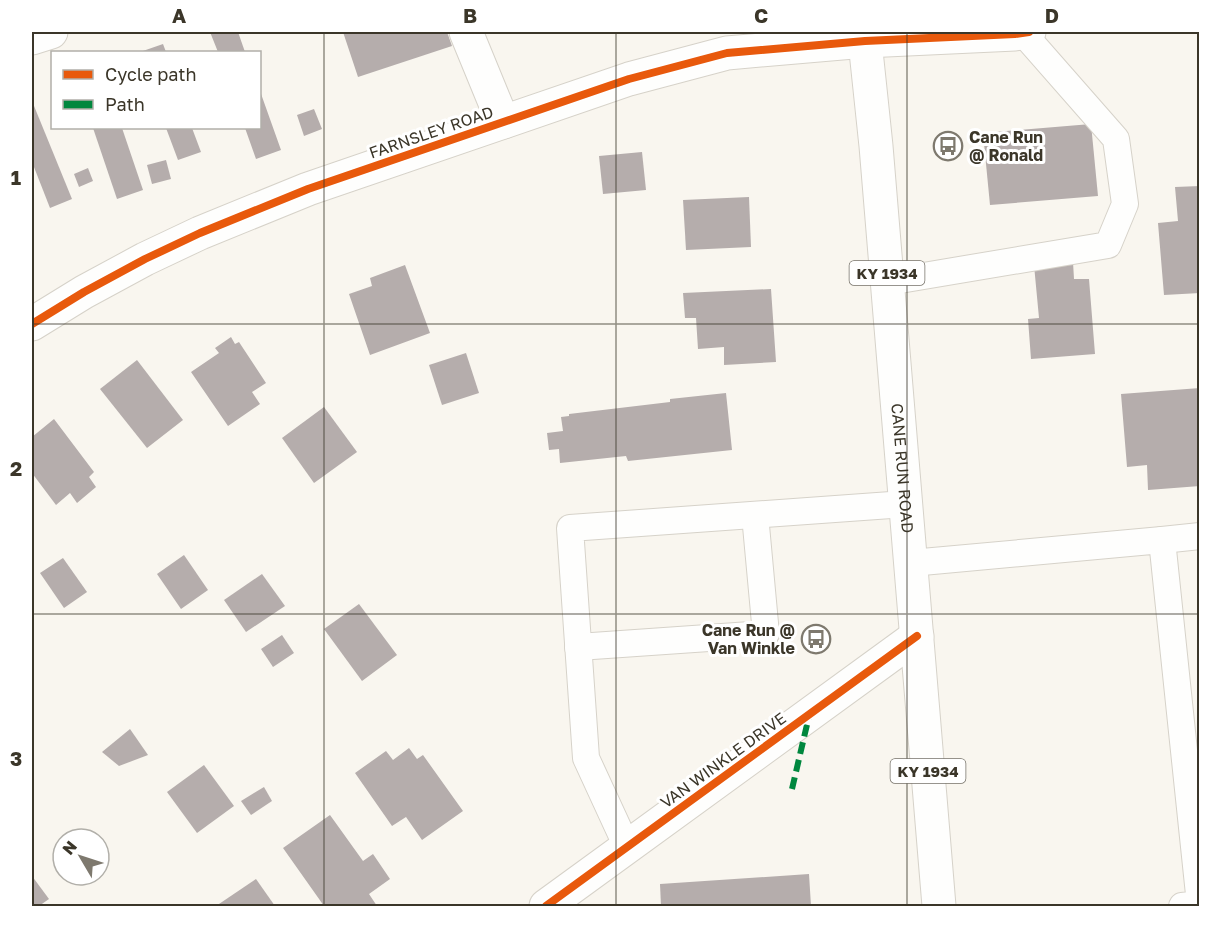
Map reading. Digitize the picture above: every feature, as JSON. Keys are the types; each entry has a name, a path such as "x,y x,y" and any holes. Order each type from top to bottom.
{"main road":[{"path":"32,38 51,32"},
{"path":"466,32 503,122"},
{"name":"FARNSLEY ROAD","path":"32,324 84,292 200,233 308,189 629,79 727,53 864,36 1026,32"},
{"name":"CANE RUN ROAD","path":"864,36 888,282 939,906"},
{"name":"VAN WINKLE DRIVE","path":"546,906 917,636"}],"lane":[{"path":"888,282 1108,245 1125,204 1116,139 1026,32"},
{"path":"627,847 586,758 570,528 905,504"},
{"path":"578,648 766,634 755,515"},
{"path":"910,563 1200,536"},
{"path":"1162,540 1200,904 1182,906"}],"building":[{"path":"210,32 238,32 245,51 218,51"},
{"path":"343,32 447,32 452,46 358,77"},
{"path":"163,44 166,51 143,51"},
{"path":"261,94 281,150 256,159 245,129 261,129"},
{"path":"32,101 72,199 50,208 32,162"},
{"path":"314,109 322,129 304,136 297,115"},
{"path":"1091,124 1098,196 990,205 983,133"},
{"path":"93,129 122,129 143,190 117,199"},
{"path":"166,129 192,129 201,152 178,160"},
{"path":"642,152 646,190 603,194 599,156"},
{"path":"166,160 171,179 152,184 147,165"},
{"path":"88,168 93,181 79,187 74,174"},
{"path":"1200,186 1200,293 1164,295 1158,223 1178,221 1175,187"},
{"path":"749,197 751,247 686,250 683,200"},
{"path":"1073,262 1074,279 1089,279 1095,354 1031,359 1028,319 1039,318 1034,265"},
{"path":"405,265 430,333 370,355 349,294 372,286 370,278"},
{"path":"771,289 776,362 724,365 724,347 698,349 696,318 685,318 683,293"},
{"path":"231,337 235,344 239,342 266,383 252,392 260,404 228,426 191,372 219,353 215,348"},
{"path":"466,353 479,393 442,405 429,365"},
{"path":"137,360 183,420 147,448 100,389"},
{"path":"1200,388 1200,486 1148,490 1147,465 1127,467 1121,394"},
{"path":"726,393 732,450 628,461 626,456 560,463 559,449 549,450 547,433 563,431 561,417 569,416 569,414"},
{"path":"324,407 357,452 314,483 282,438"},
{"path":"54,419 94,472 89,477 96,487 77,503 70,493 56,505 32,473 32,437"},
{"path":"184,555 208,590 181,609 157,574"},
{"path":"63,558 87,592 64,608 40,573"},
{"path":"262,574 285,606 246,632 224,600"},
{"path":"359,604 397,655 362,681 324,629"},
{"path":"282,635 294,653 273,667 261,649"},
{"path":"130,729 148,755 119,766 102,752"},
{"path":"409,748 417,759 423,755 463,811 422,840 406,817 392,826 355,773 386,751 393,760"},
{"path":"204,765 234,806 197,833 167,792"},
{"path":"264,787 272,801 251,815 241,801"},
{"path":"330,815 363,861 373,854 390,879 369,894 377,906 324,906 283,848"},
{"path":"809,874 811,906 661,906 660,884"},
{"path":"32,876 49,899 39,906 32,906"},
{"path":"256,879 275,906 216,906"}],"marked path":[{"path":"792,789 809,716"}],"cycle path":[{"path":"32,324 84,292 200,233 308,189 629,79 727,53 865,41 1029,32"},
{"path":"546,906 917,636"}],"place":[{"name":"Cane Run @ Ronald","path":"948,146"},
{"name":"Cane Run @ Van Winkle","path":"816,639"}]}
